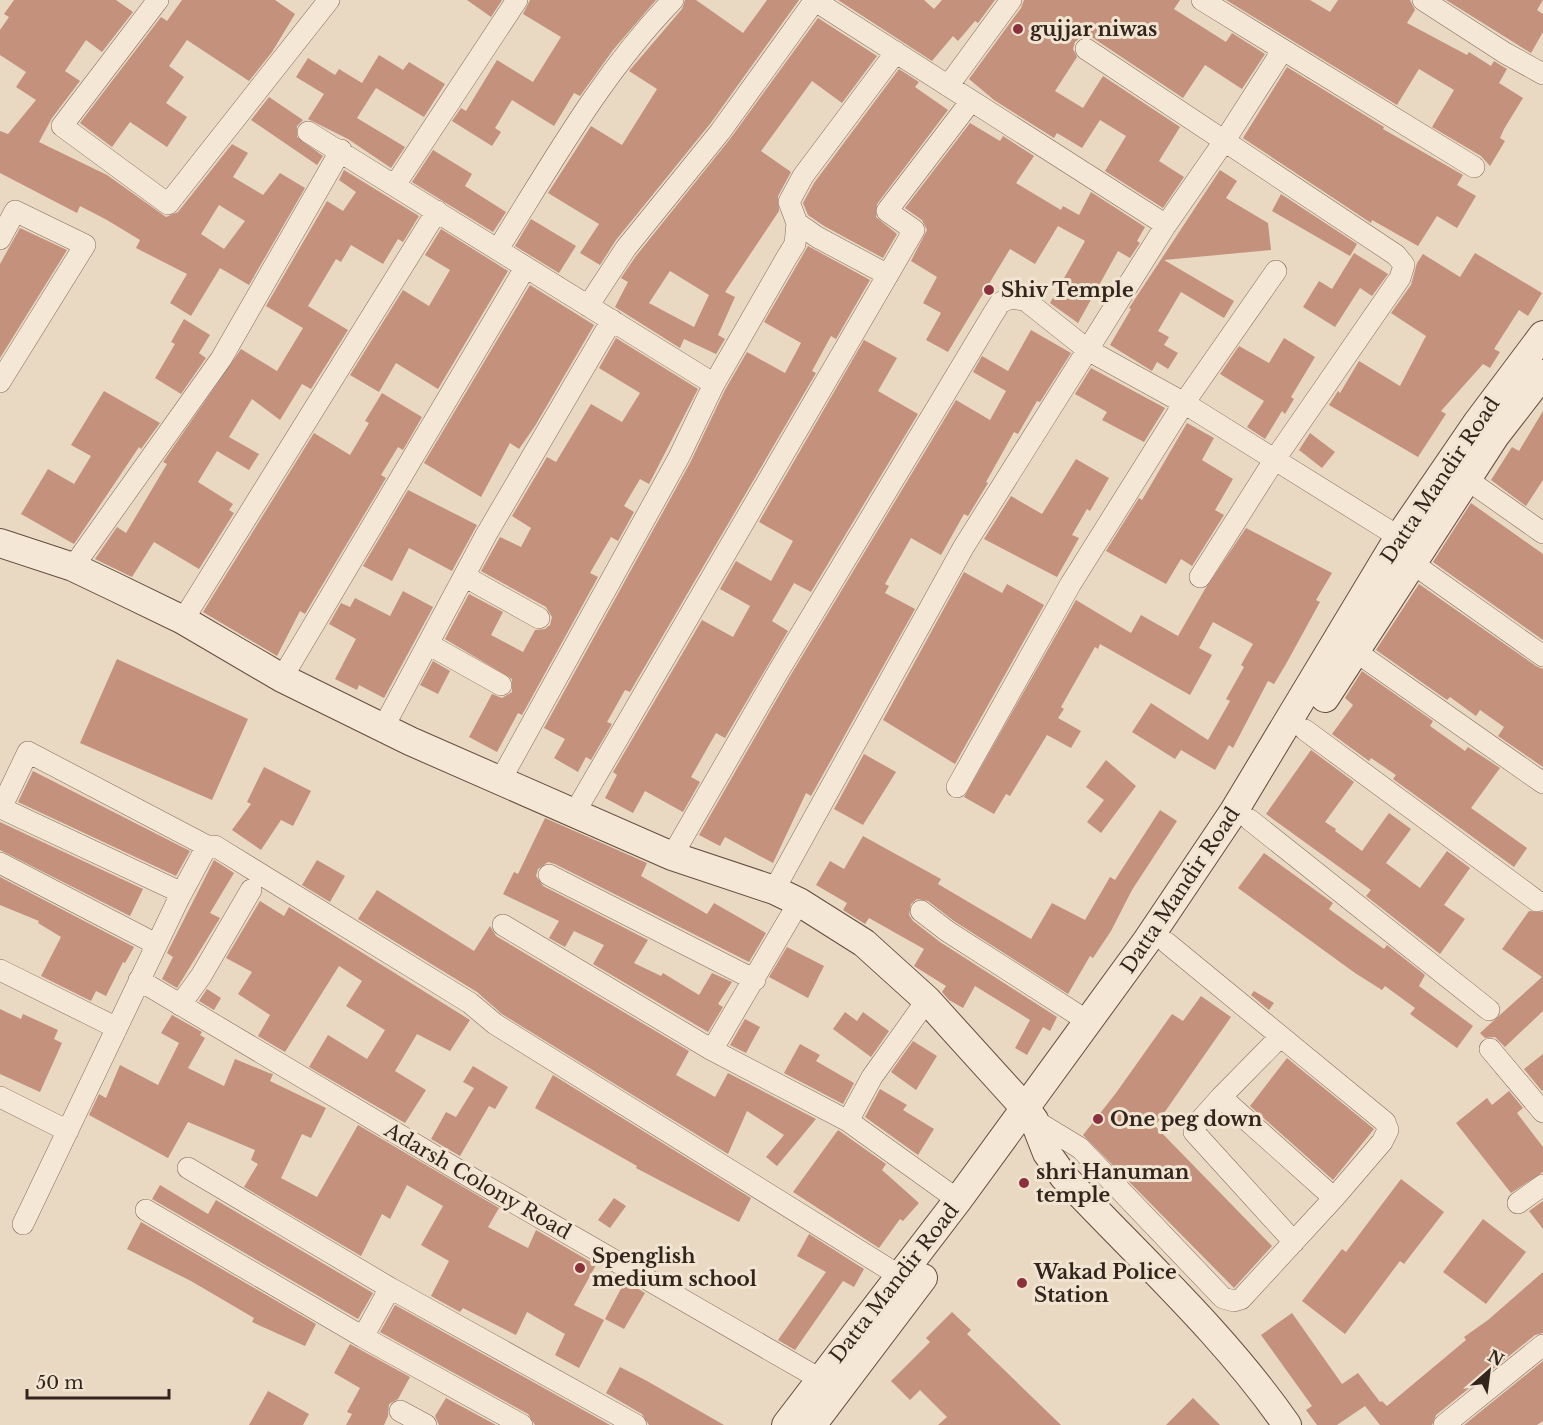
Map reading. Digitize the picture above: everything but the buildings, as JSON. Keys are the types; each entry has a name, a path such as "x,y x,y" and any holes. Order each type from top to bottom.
{"main road":[{"name":"Datta Mandir Road","path":"909,1281 958,1200 1029,1114 1071,1075 1167,943 1250,820 1412,563 1457,472 1543,335"},
{"name":"Datta Mandir Road","path":"786,1425 828,1387 909,1281 1029,1114 1089,1022 1234,811 1399,537 1540,384"},
{"path":"0,543 73,567 183,620 282,678 383,728 500,781 672,856 774,890 800,902 864,943 927,1000 1029,1114 1047,1153 1064,1177 1245,1369 1287,1425"},
{"name":"Datta Mandir Road","path":"812,1425 828,1387"}],"street":[{"path":"158,0 62,126 168,204 329,0"},
{"path":"395,185 517,0"},
{"path":"498,249 584,112 647,27 673,0"},
{"path":"948,86 1011,0"},
{"path":"1202,0 1474,167"},
{"path":"1423,0 1505,53 1543,74"},
{"path":"588,306 626,248 720,132 810,7 817,2 840,6 896,52 1166,225"},
{"path":"1086,49 1396,255 1404,265 1400,278 1275,459 1200,577"},
{"path":"774,890 963,548 1166,225 1226,140 1282,51"},
{"path":"500,781 679,458 714,384 791,250 797,223 789,202 791,194 896,52"},
{"path":"575,812 914,230 887,211 971,101"},
{"path":"308,132 341,150 525,268 714,384"},
{"path":"73,567 221,358 341,150"},
{"path":"0,239 15,211 85,245 0,382"},
{"path":"183,620 437,211"},
{"path":"797,223 817,237 888,275"},
{"path":"282,678 525,268"},
{"path":"957,787 1070,585 1184,403 1276,271"},
{"path":"672,856 778,672 1000,303 1010,298 1025,300 1088,350 1184,403 1399,537 1412,563 1543,656"},
{"path":"383,728 464,576 612,320"},
{"path":"1457,472 1543,533"},
{"path":"464,576 538,618"},
{"path":"428,644 501,685"},
{"path":"1355,651 1543,783"},
{"path":"1305,730 1537,901"},
{"path":"182,893 1,808 28,752 207,846 215,846 232,854 470,1003 495,1024 909,1281"},
{"path":"1250,820 1489,1010"},
{"path":"24,1224 156,944 207,846"},
{"path":"0,862 156,944"},
{"path":"549,875 754,980"},
{"path":"180,1005 201,976 251,890"},
{"path":"712,1050 800,902"},
{"path":"921,911 947,931 1089,1022"},
{"path":"503,925 712,1050 848,1121 958,1200"},
{"path":"1029,1114 1080,1148 1229,1301 1241,1299 1382,1142 1388,1130 1385,1122 1167,943"},
{"path":"0,970 117,1028"},
{"name":"Adarsh Colony Road","path":"139,980 828,1387"},
{"path":"848,1121 872,1077 927,1000"},
{"path":"1280,1037 1221,1097 1196,1125 1194,1132 1294,1242"},
{"path":"1490,1049 1543,1112"},
{"path":"0,1097 68,1131"},
{"path":"1221,1097 1334,1198"},
{"path":"188,1168 390,1288 636,1425"},
{"path":"1518,1203 1543,1185"},
{"path":"146,1210 363,1337 522,1425"},
{"path":"363,1337 390,1288"},
{"path":"1444,1425 1543,1345"},
{"path":"400,1411 426,1425"}],"place":[{"name":"gujjar niwas","path":"1018,29"},
{"name":"Shiv Temple","path":"989,290"},
{"name":"One peg down","path":"1098,1119"},
{"name":"shri Hanuman temple","path":"1024,1183"},
{"name":"Spenglish medium school","path":"580,1268"},
{"name":"Wakad Police Station","path":"1022,1283"}]}
